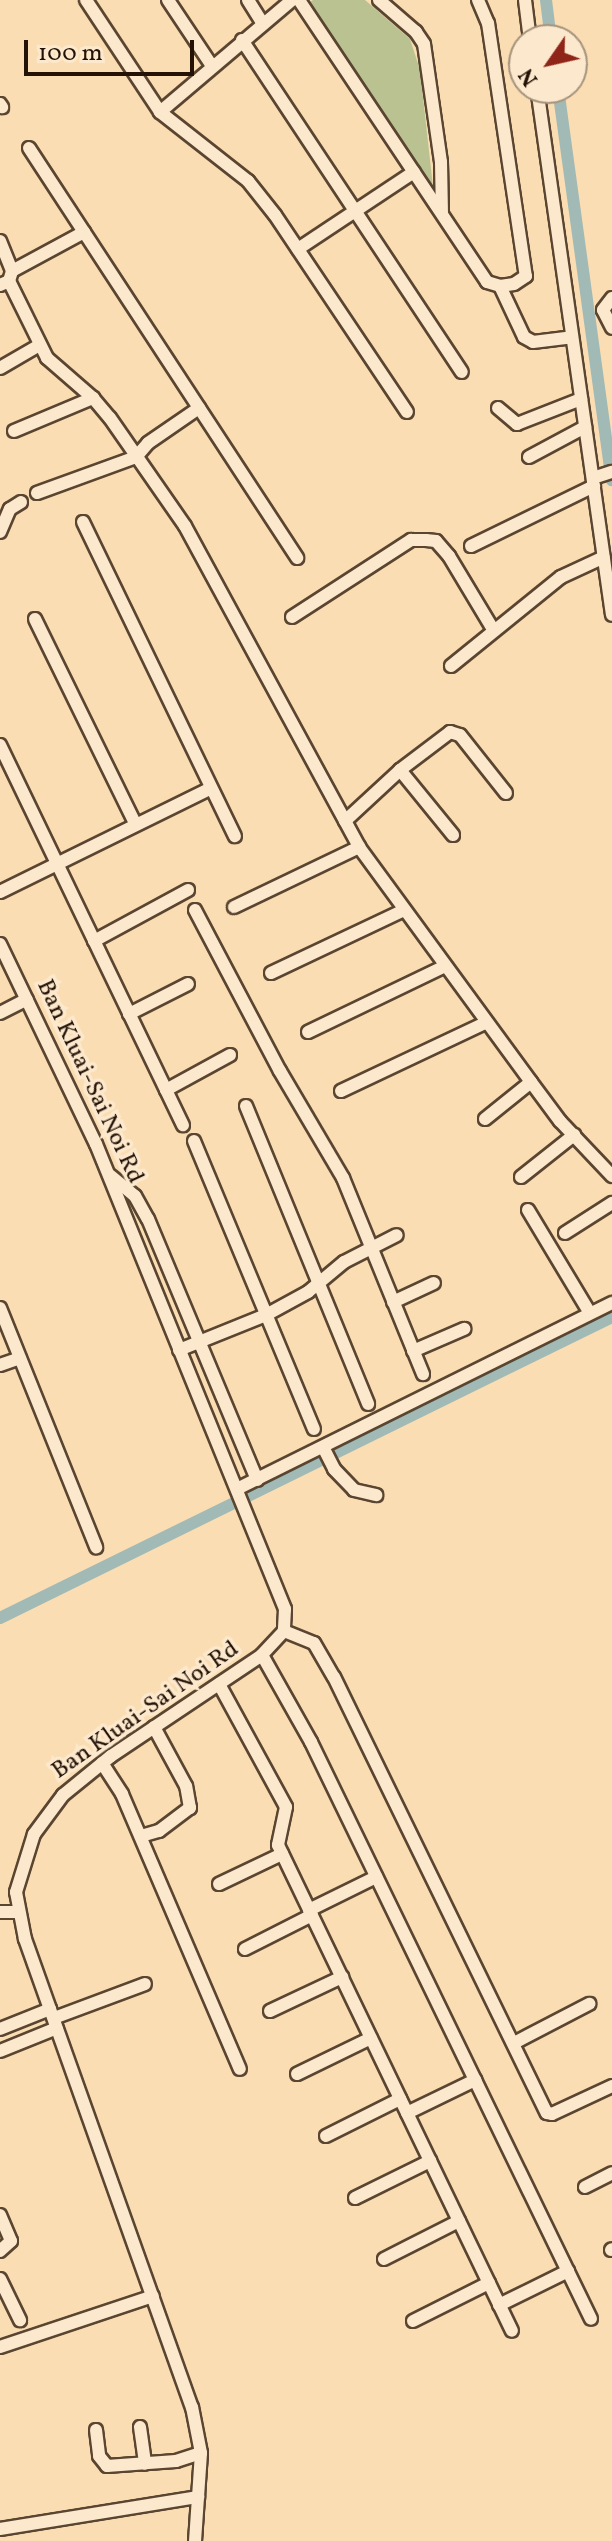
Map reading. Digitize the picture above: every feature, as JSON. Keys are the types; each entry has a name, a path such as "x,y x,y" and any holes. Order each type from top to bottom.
{"street":[{"path":"86,0 160,112 248,181 298,249 407,412"},
{"path":"168,0 212,66"},
{"path":"248,0 262,22"},
{"path":"160,112 262,22 292,0"},
{"path":"299,0 487,282 500,286 514,284 526,276 488,23 478,0"},
{"path":"379,0 416,32 424,44 441,162 442,214"},
{"path":"525,0 528,24"},
{"path":"242,40 462,372"},
{"path":"539,104 585,427 600,477 604,557 612,615"},
{"path":"29,148 297,558"},
{"path":"298,249 414,172"},
{"path":"7,279 84,232"},
{"path":"0,241 7,279 38,346 56,367 93,398 185,526 359,847 485,1023 574,1135 612,1176"},
{"path":"500,286 528,341 572,337"},
{"path":"612,298 603,310 612,328"},
{"path":"0,368 38,346"},
{"path":"14,431 93,398"},
{"path":"498,408 517,424 581,399"},
{"path":"37,493 136,457 148,443 199,408"},
{"path":"529,457 585,427"},
{"path":"471,546 600,477"},
{"path":"0,532 10,509 21,502"},
{"path":"83,522 235,836"},
{"path":"292,617 411,540 426,540 436,541 449,556 494,631"},
{"path":"451,666 561,577 604,557"},
{"path":"35,619 136,825"},
{"path":"345,821 400,770 455,732 506,793"},
{"path":"0,745 183,1125"},
{"path":"400,770 453,835"},
{"path":"0,892 211,788"},
{"path":"234,907 359,847"},
{"path":"94,941 188,890"},
{"path":"195,910 280,1071 343,1178 423,1374"},
{"path":"271,973 404,910"},
{"name":"Ban Kluai-Sai Noi Rd","path":"0,944 109,1174 285,1609 284,1631 262,1655 102,1763 63,1795 34,1834 5,1908 53,2018 192,2407 201,2453 195,2541"},
{"path":"308,1032 445,966"},
{"path":"129,1014 188,984"},
{"path":"0,1013 27,999"},
{"path":"341,1091 485,1023"},
{"path":"166,1090 230,1055"},
{"path":"485,1119 531,1082"},
{"path":"246,1106 368,1404"},
{"path":"521,1177 574,1135"},
{"path":"194,1141 314,1429"},
{"path":"109,1174 135,1196 142,1208 257,1480"},
{"path":"565,1233 612,1203"},
{"path":"528,1210 590,1313"},
{"path":"179,1350 266,1315 319,1283 344,1262 397,1235"},
{"path":"393,1302 434,1283"},
{"path":"238,1491 612,1303"},
{"path":"0,1308 96,1547"},
{"path":"413,1351 464,1329"},
{"path":"0,1365 20,1358"},
{"path":"324,1449 334,1469 354,1490 376,1495"},
{"path":"284,1631 314,1643 334,1677 550,2114 611,2088"},
{"path":"262,1655 311,1742 591,2319"},
{"path":"219,1684 286,1807 278,1845 282,1854 512,2331"},
{"path":"141,1836 176,1821 190,1808 186,1786 154,1727"},
{"path":"102,1763 122,1794 141,1836 240,2069"},
{"path":"219,1884 282,1854"},
{"path":"245,1949 376,1877"},
{"path":"270,2011 342,1977"},
{"path":"0,2029 53,2018 145,1984"},
{"path":"514,2043 589,2004"},
{"path":"0,2051 53,2018"},
{"path":"297,2074 371,2038"},
{"path":"407,2113 475,2080"},
{"path":"326,2136 400,2099"},
{"path":"355,2198 430,2161"},
{"path":"585,2187 612,2173"},
{"path":"0,2215 11,2241 0,2251"},
{"path":"384,2259 459,2221"},
{"path":"499,2305 568,2271"},
{"path":"0,2279 20,2320"},
{"path":"413,2321 489,2283"},
{"path":"0,2347 153,2296"},
{"path":"140,2427 145,2464"},
{"path":"96,2430 99,2456 107,2466 176,2461 201,2453"},
{"path":"0,2529 198,2497"}],"green space":[{"path":"365,0 410,39 420,70 433,187 310,2"}],"waterway":[{"path":"546,0 549,24"},
{"path":"560,104 612,480"},
{"path":"0,1618 612,1317"}]}
